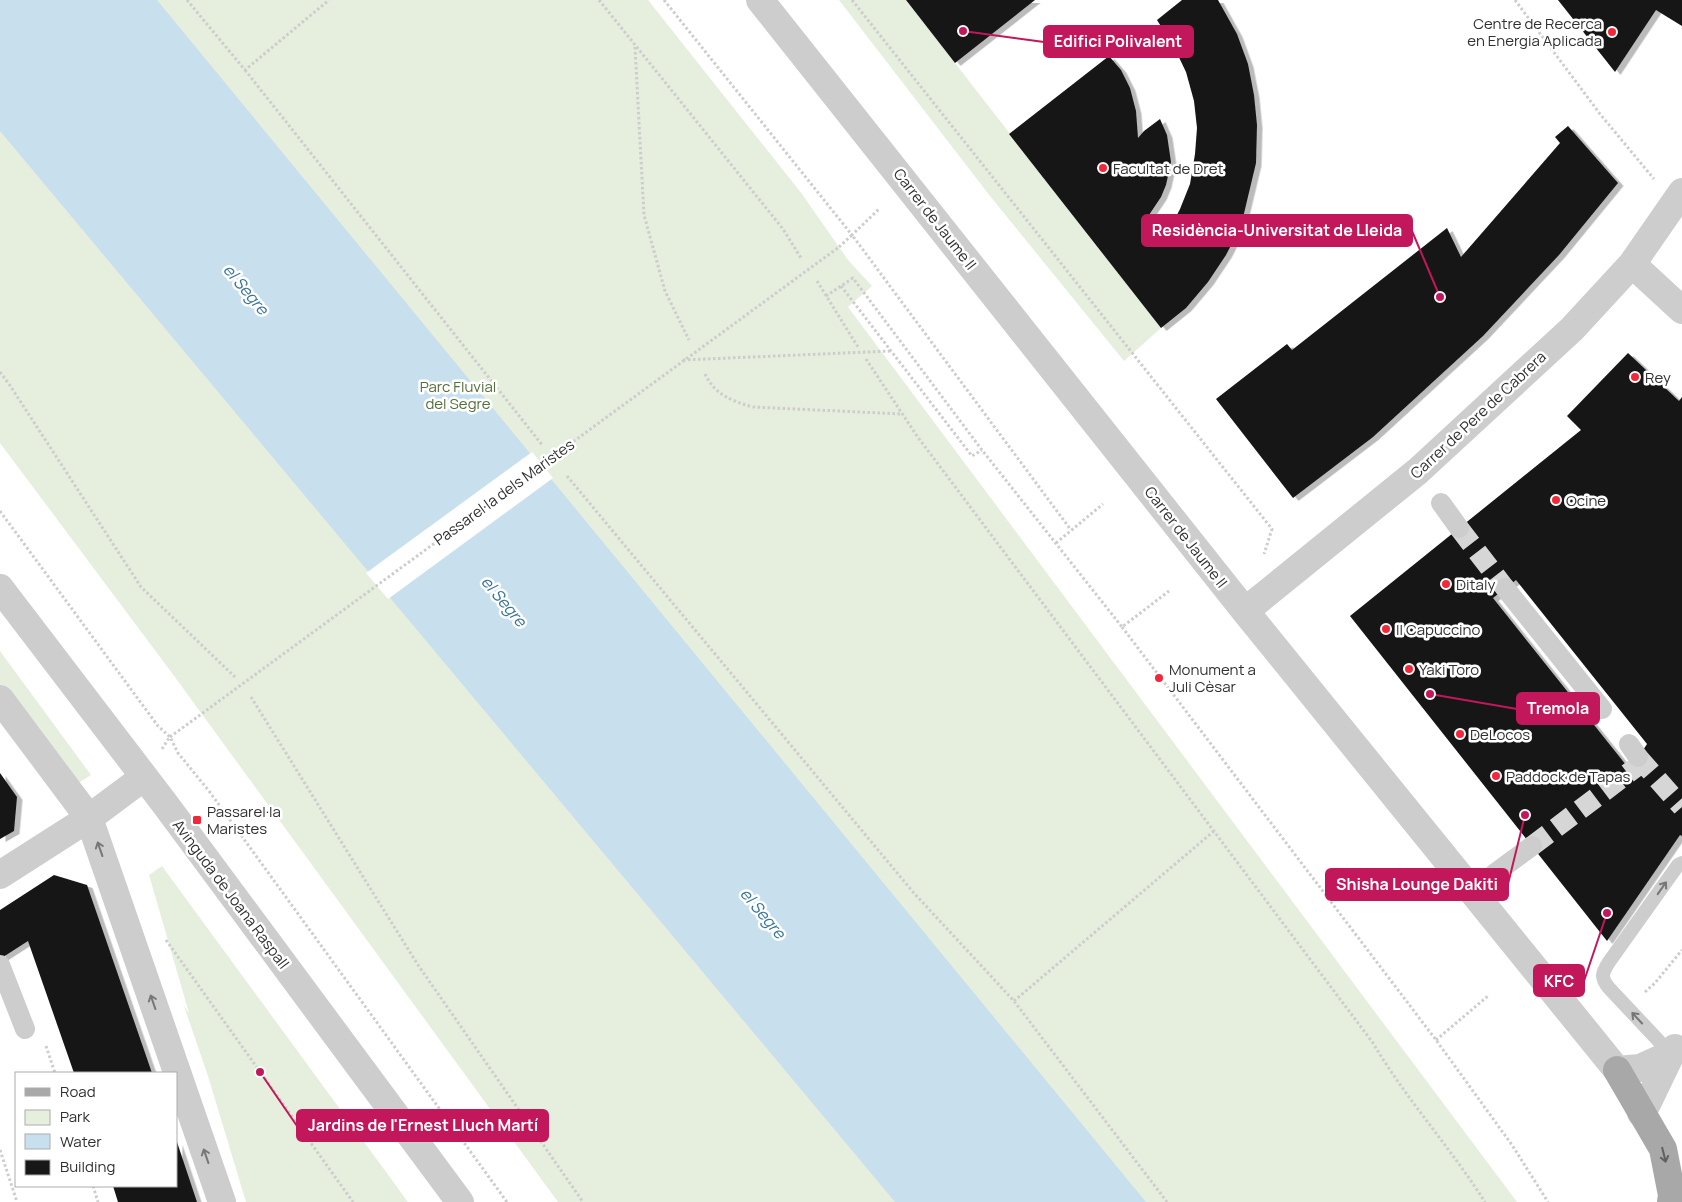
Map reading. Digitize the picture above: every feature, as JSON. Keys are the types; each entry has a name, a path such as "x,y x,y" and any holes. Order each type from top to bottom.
{"main road":[{"path":"1617,1070 1663,1149 1672,1195 1671,1202"}],"street":[{"name":"Carrer de Jaume II","path":"760,0 1245,611 1617,1070"},
{"name":"Carrer de Pere de Cabrera","path":"1245,611 1418,471 1572,329 1632,264 1678,198"},
{"path":"1632,264 1682,310"},
{"path":"1441,503 1459,528"},
{"name":"Avinguda de Joana Raspall","path":"0,588 144,777 460,1202"},
{"path":"1505,588 1602,709"},
{"path":"0,699 89,818 177,1072"},
{"path":"0,875 89,818 144,777"},
{"path":"1494,874 1532,846"},
{"path":"0,966 25,1029"},
{"path":"1617,1070 1640,1068 1676,1046"},
{"path":"1642,1113 1676,1046"},
{"path":"178,1075 222,1202"}],"lane":[{"path":"1676,1046 1609,988 1603,982 1603,976 1609,962 1678,865 1682,863"}],"path":[{"path":"187,0 543,446"},
{"path":"244,70 329,0"},
{"path":"599,0 783,230 801,258"},
{"path":"664,0 852,235 1071,530"},
{"path":"852,0 1272,529 1263,556"},
{"path":"1515,0 1600,114 1678,198"},
{"path":"635,46 644,215 665,291 689,340"},
{"name":"Passarel·la dels Maristes","path":"170,737 839,247 879,209"},
{"path":"826,296 853,278 982,450 1122,627 1436,1040 1512,1146 1548,1202"},
{"path":"817,281 858,347"},
{"path":"841,286 972,456 982,450"},
{"path":"683,360 891,351"},
{"path":"866,360 917,436 1373,1043 1389,1070 1485,1202"},
{"path":"0,372 10,384 141,587 235,677"},
{"path":"705,374 710,384 730,400 754,407 903,414"},
{"path":"566,476 913,892 1014,1001 1167,1202"},
{"path":"1056,543 1103,504"},
{"path":"0,511 158,726 170,737 178,753 215,799 507,1202"},
{"path":"1122,627 1169,591"},
{"path":"251,697 418,965 583,1202"},
{"path":"1014,1001 1214,831"},
{"path":"162,935 353,1202"},
{"path":"1436,1040 1488,996"},
{"path":"0,1150 17,1202"},
{"path":"93,1187 98,1202"}],"green space":[{"name":"Parc Fluvial del Segre","path":"0,0 648,0 802,194 848,260 872,286 848,307 1517,1202 558,1202 169,669 0,443"},
{"path":"839,0 906,0 1161,328 1124,361 990,196"},
{"path":"0,651 91,775 72,787 0,688"},
{"path":"162,866 408,1202 246,1202 208,1076 184,1006 189,1013 149,875"}],"water":[{"name":"el Segre","path":"0,0 157,0 1146,1202 895,1202 0,131"}],"pier":[{"path":"532,452 553,478 388,599 366,573"}],"building":[{"path":"906,0 1035,0 955,63"},
{"name":"Facultat de Dret","path":"1182,0 1218,0 1237,34 1248,64 1254,95 1257,125 1256,163 1241,226 1226,255 1208,282 1186,308 1161,328 1009,134 1109,56 1121,70 1130,88 1136,111 1138,138 1160,119 1167,135 1171,162 1166,185 1161,197 1143,224 1165,238 1190,184 1197,128 1194,101 1186,72 1174,47 1157,20"},
{"name":"Centre de Recerca en Energia Aplicada","path":"1558,0 1682,0 1682,26 1656,10 1615,72"},
{"path":"1568,126 1618,183 1559,255 1483,336 1373,437 1293,498 1216,399 1287,344 1292,350 1447,228 1461,257 1560,143 1555,137"},
{"path":"1628,353 1679,401 1682,397 1682,836 1680,835 1607,941 1350,616 1581,430 1567,416","holes":["1516,580 1647,744 1630,770 1493,598"]},
{"path":"0,773 17,797 14,831 0,839"},
{"path":"54,875 87,885 152,1072 74,1072 28,941 0,959 0,910"},
{"path":"178,1145 197,1202 118,1202 113,1187 178,1187"}],"tunnel":[{"path":"1459,528 1505,588"},
{"path":"1638,757 1682,807"},
{"path":"1532,846 1643,762"}],"place":[{"name":"Edifici Polivalent","path":"963,31"},
{"name":"Centre de Recerca en Energia Aplicada","path":"1612,32"},
{"name":"Facultat de Dret","path":"1103,168"},
{"name":"Residència-Universitat de Lleida","path":"1440,297"},
{"name":"Rey","path":"1635,377"},
{"name":"Ocine","path":"1556,500"},
{"name":"Ditaly","path":"1446,584"},
{"name":"Il Capuccino","path":"1386,629"},
{"name":"Yaki Toro","path":"1409,669"},
{"name":"Monument a Juli Cèsar","path":"1159,678"},
{"name":"Tremola","path":"1430,694"},
{"name":"DeLocos","path":"1460,734"},
{"name":"Paddock de Tapas","path":"1496,776"},
{"name":"Shisha Lounge Dakiti","path":"1525,815"},
{"name":"Passarel·la Maristes","path":"197,820"},
{"name":"KFC","path":"1607,913"},
{"name":"Jardins de l'Ernest Lluch Martí","path":"260,1072"}]}
